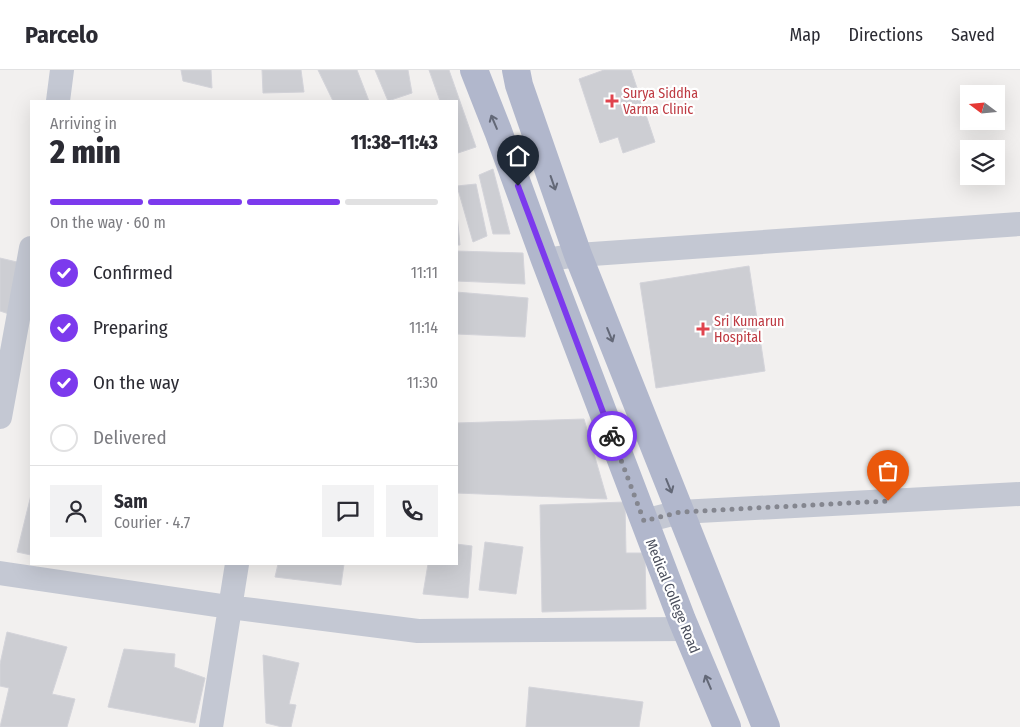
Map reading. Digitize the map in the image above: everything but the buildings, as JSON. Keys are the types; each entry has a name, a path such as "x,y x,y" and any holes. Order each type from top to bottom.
{"main road":[{"path":"516,70 519,85 578,255 766,727"},
{"name":"Medical College Road","path":"479,73 545,260 685,629 727,727"}],"street":[{"path":"58,100 62,70"},
{"path":"545,260 578,255 1020,224"},
{"path":"0,417 30,253"},
{"path":"644,521 680,512 1020,494"},
{"path":"211,727 237,565"},
{"path":"0,573 229,607 418,631 685,629"}],"way so far":[{"path":"612,436 644,521 680,512 888,501"}],"place":[{"name":"Surya Siddha Varma Clinic","path":"612,101"},
{"name":"Sri Kumarun Hospital","path":"703,329"}],"route":[{"path":"518,186 612,436"}]}
